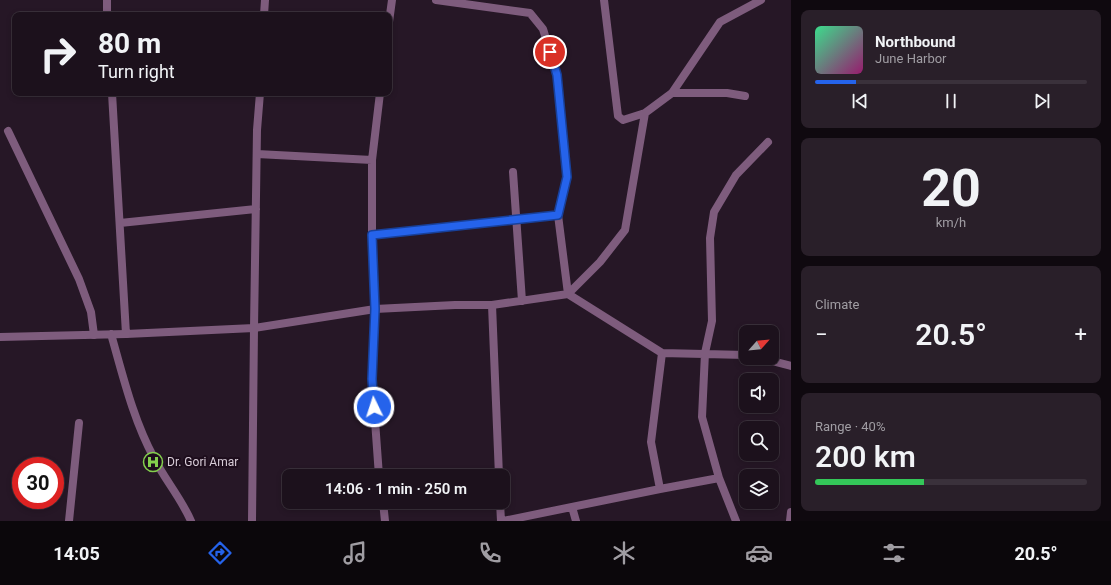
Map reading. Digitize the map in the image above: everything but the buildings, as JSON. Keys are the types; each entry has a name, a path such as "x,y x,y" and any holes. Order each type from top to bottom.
{"street":[{"path":"107,0 107,12"},
{"path":"264,12 265,0"},
{"path":"390,12 392,0"},
{"path":"436,0 488,3 530,13 544,28 557,75 567,177 558,215 568,294"},
{"path":"604,0 618,116 623,120 645,113 672,93 720,22 761,0"},
{"path":"672,93 727,93 744,96"},
{"path":"112,96 126,334"},
{"path":"252,521 256,208 260,96"},
{"path":"378,469 372,379 375,309 372,235 372,160 380,96"},
{"path":"0,337 126,334 254,328 375,309 455,305 492,305 568,294 600,262 625,230 645,113"},
{"path":"8,131 79,279 91,312 94,335"},
{"path":"736,521 719,478 702,417 705,354 712,321 710,238 714,212 736,175 768,142"},
{"path":"257,154 372,160"},
{"path":"512,172 522,301"},
{"path":"120,222 256,208"},
{"path":"372,235 558,215"},
{"path":"568,294 662,353 739,355"},
{"path":"492,305 499,469"},
{"path":"111,334 136,419 154,459 184,504 191,521"},
{"path":"660,488 651,442 662,353"},
{"path":"779,363 791,366"},
{"path":"69,521 79,422"},
{"path":"501,509 502,521 660,488 719,478"},
{"path":"572,507 576,521"},
{"path":"384,509 385,521"},
{"path":"790,521 791,512"}],"place":[{"name":"Dr. Gori Amar","path":"153,462"}],"route":[{"path":"374,407 372,379 375,309 372,235 558,215 567,177 557,75 550,52"}]}
